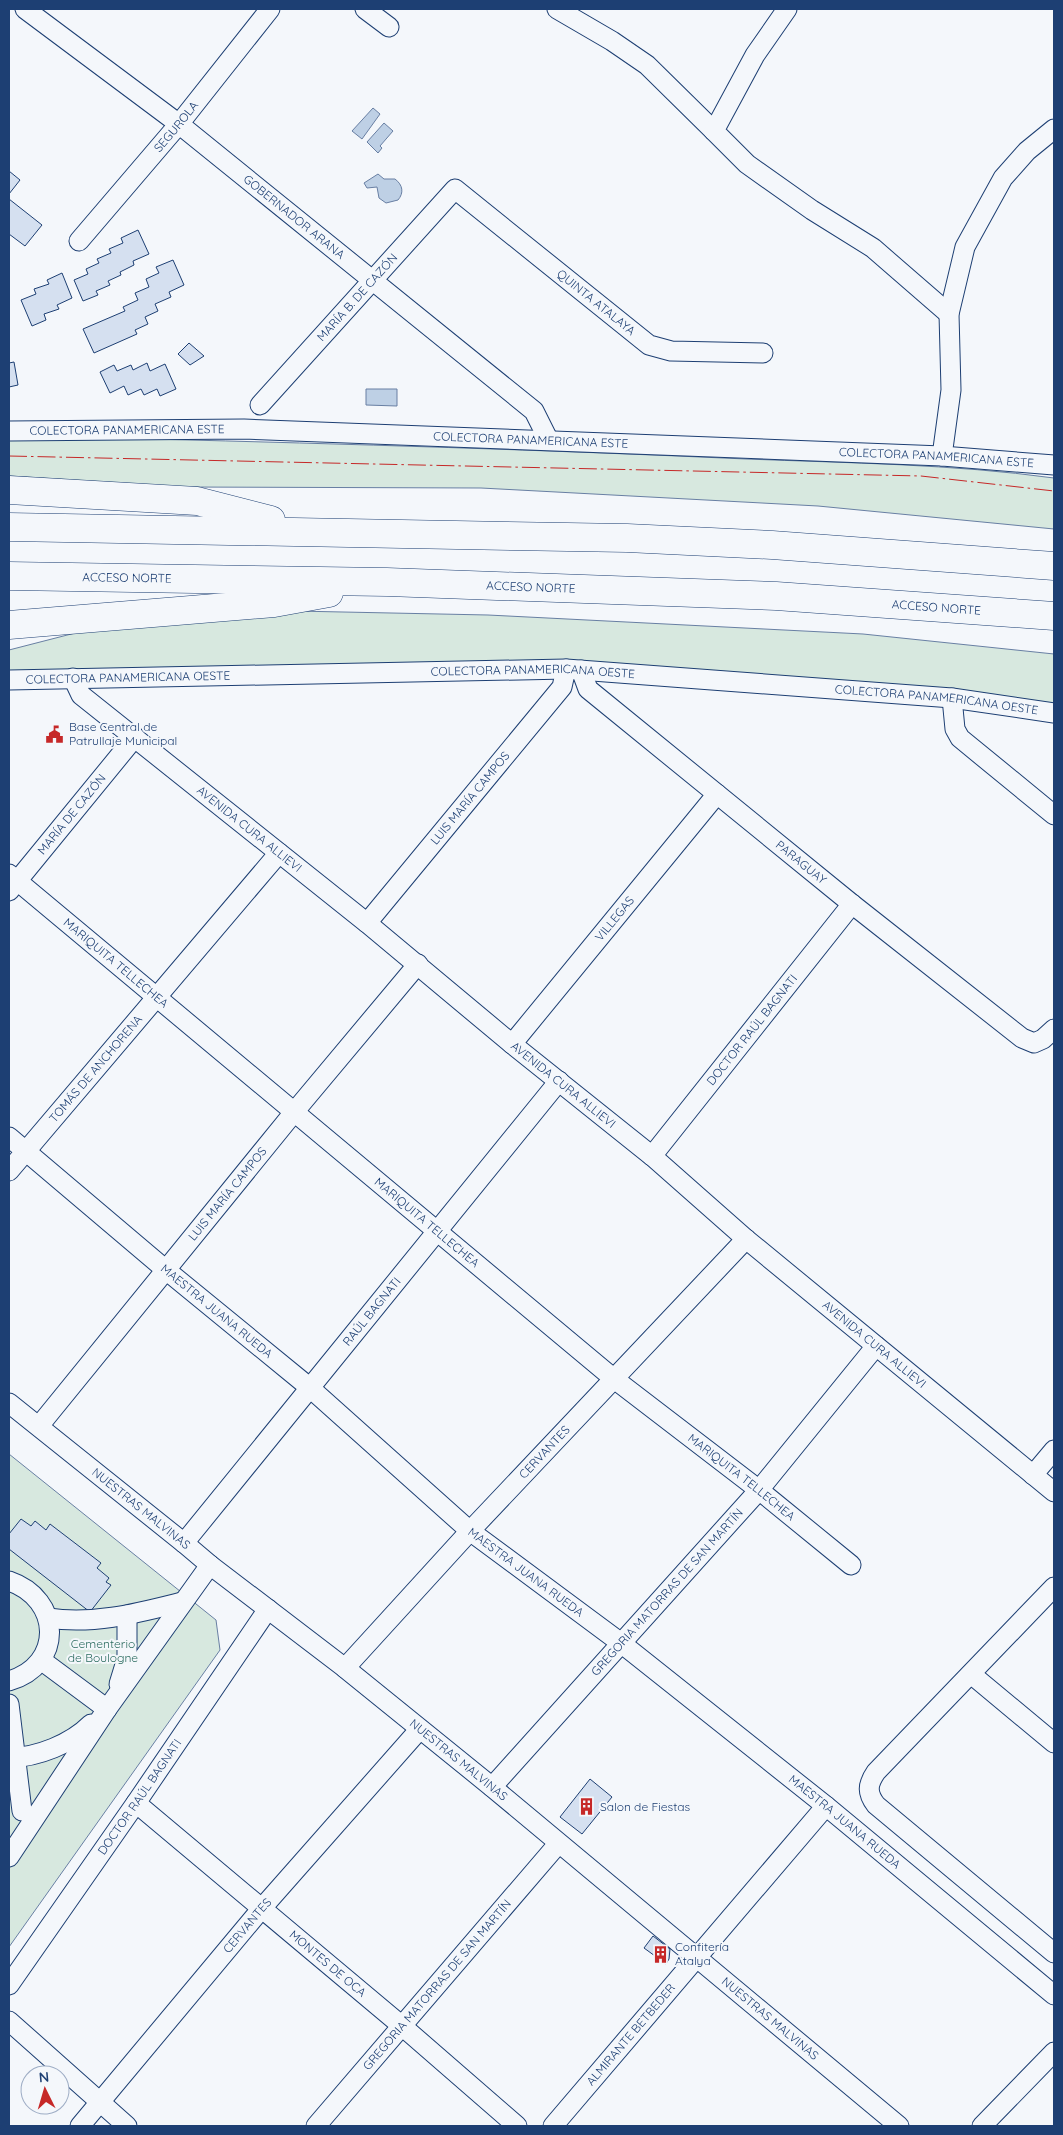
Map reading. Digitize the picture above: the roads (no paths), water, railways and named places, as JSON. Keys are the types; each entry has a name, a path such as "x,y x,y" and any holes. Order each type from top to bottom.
{"highway":[{"path":"9,490 197,502 316,531"},
{"path":"9,527 627,538 772,545 1054,566"},
{"name":"ACCESO NORTE","path":"9,576 387,582 776,596 1054,616"},
{"path":"9,625 274,603 387,582"}],"street":[{"name":"GOBERNADOR ARANA","path":"25,9 178,124 534,412 548,440"},
{"name":"SEGUROLA","path":"79,241 178,124 270,9"},
{"path":"365,9 389,27"},
{"path":"557,9 612,41 647,65 747,164 812,210 873,248 949,314"},
{"path":"714,131 755,55 787,9"},
{"path":"942,456 951,390 949,314 965,247 1003,178 1027,151 1054,129"},
{"name":"MARÍA B. DE CAZÓN","path":"260,405 455,190"},
{"name":"QUINTA ATALAYA","path":"455,190 649,345 671,351 763,353"},
{"name":"COLECTORA PANAMERICANA ESTE","path":"9,431 244,429 942,456 1054,465"},
{"name":"COLECTORA PANAMERICANA OESTE","path":"9,680 573,670 952,698 1054,713"},
{"name":"PARAGUAY","path":"573,670 588,689 852,904 1022,1038 1034,1043 1043,1039 1054,1029"},
{"name":"LUIS MARÍA CAMPOS","path":"367,922 562,687 573,670"},
{"name":"AVENIDA CURA ALLIEVI","path":"73,678 81,695 367,922 512,1044 652,1156 746,1239 1054,1492"},
{"path":"952,698 955,730 960,738 1054,815"},
{"name":"MARÍA DE CAZÓN","path":"12,882 135,737"},
{"name":"VILLEGAS","path":"512,1044 717,794"},
{"name":"TOMÁS DE ANCHORENA","path":"9,1171 24,1151 279,853"},
{"name":"MARIQUITA TELLECHEA","path":"12,882 156,996 295,1110 613,1378 759,1490 851,1564"},
{"name":"DOCTOR RAÚL BAGNATI","path":"652,1156 852,904"},
{"name":"LUIS MARÍA CAMPOS","path":"39,1426 295,1110 418,964"},
{"name":"RAÚL BAGNATI","path":"184,1542 559,1081"},
{"name":"MAESTRA JUANA RUEDA","path":"9,1138 309,1387 470,1531 621,1644 826,1806 1054,1995"},
{"name":"CERVANTES","path":"345,1668 613,1378 746,1239"},
{"name":"GREGORIA MATORRAS DE SAN MARTÍN","path":"492,1787 759,1490 876,1346"},
{"name":"NUESTRAS MALVINAS","path":"12,1413 39,1426 210,1565 345,1668 419,1730 492,1787 558,1844 698,1958 887,2123"},
{"path":"1033,1475 1054,1450"},
{"path":"9,1857 22,1810 107,1709 210,1565"},
{"path":"9,1582 21,1585 33,1594 42,1605 48,1618 50,1632 48,1647 41,1660 32,1670 20,1678 9,1681"},
{"path":"1054,1586 876,1772 869,1781 868,1790 876,1806 1054,1953"},
{"path":"48,1618 68,1621 93,1620 127,1615 182,1602"},
{"name":"DOCTOR RAÚL BAGNATI","path":"9,1985 136,1804 268,1609"},
{"path":"12,1758 39,1753 71,1740 107,1709 122,1679 126,1658 127,1615"},
{"path":"41,1660 107,1709"},
{"path":"971,1674 1054,1743"},
{"path":"9,1704 12,1758 22,1810"},
{"name":"CERVANTES","path":"80,2126 262,1908 419,1730"},
{"name":"MONTES DE OCA","path":"136,1804 402,2026 517,2126"},
{"name":"ALMIRANTE BETBEDER","path":"554,2126 826,1806"},
{"name":"GREGORIA MATORRAS DE SAN MARTÍN","path":"316,2126 558,1844"},
{"path":"9,2021 127,2126"},
{"path":"982,2126 1054,2052"}],"water":[{"path":"373,108 380,114 362,139 352,131"},
{"path":"384,123 393,131 380,146 382,148 378,153 367,142"},
{"path":"378,174 384,179 395,179 400,184 402,192 398,200 386,203 379,198 377,187 367,188 364,183"},
{"path":"366,389 397,389 397,406 366,405"}],"place":[{"name":"Base Central de Patrullaje Municipal","path":"55,734"},
{"name":"Salon de Fiestas","path":"586,1807"},
{"name":"Confitería Atalya","path":"661,1954"}],"park label":[{"name":"Cementerio de Boulogne","path":"103,1651"}]}
